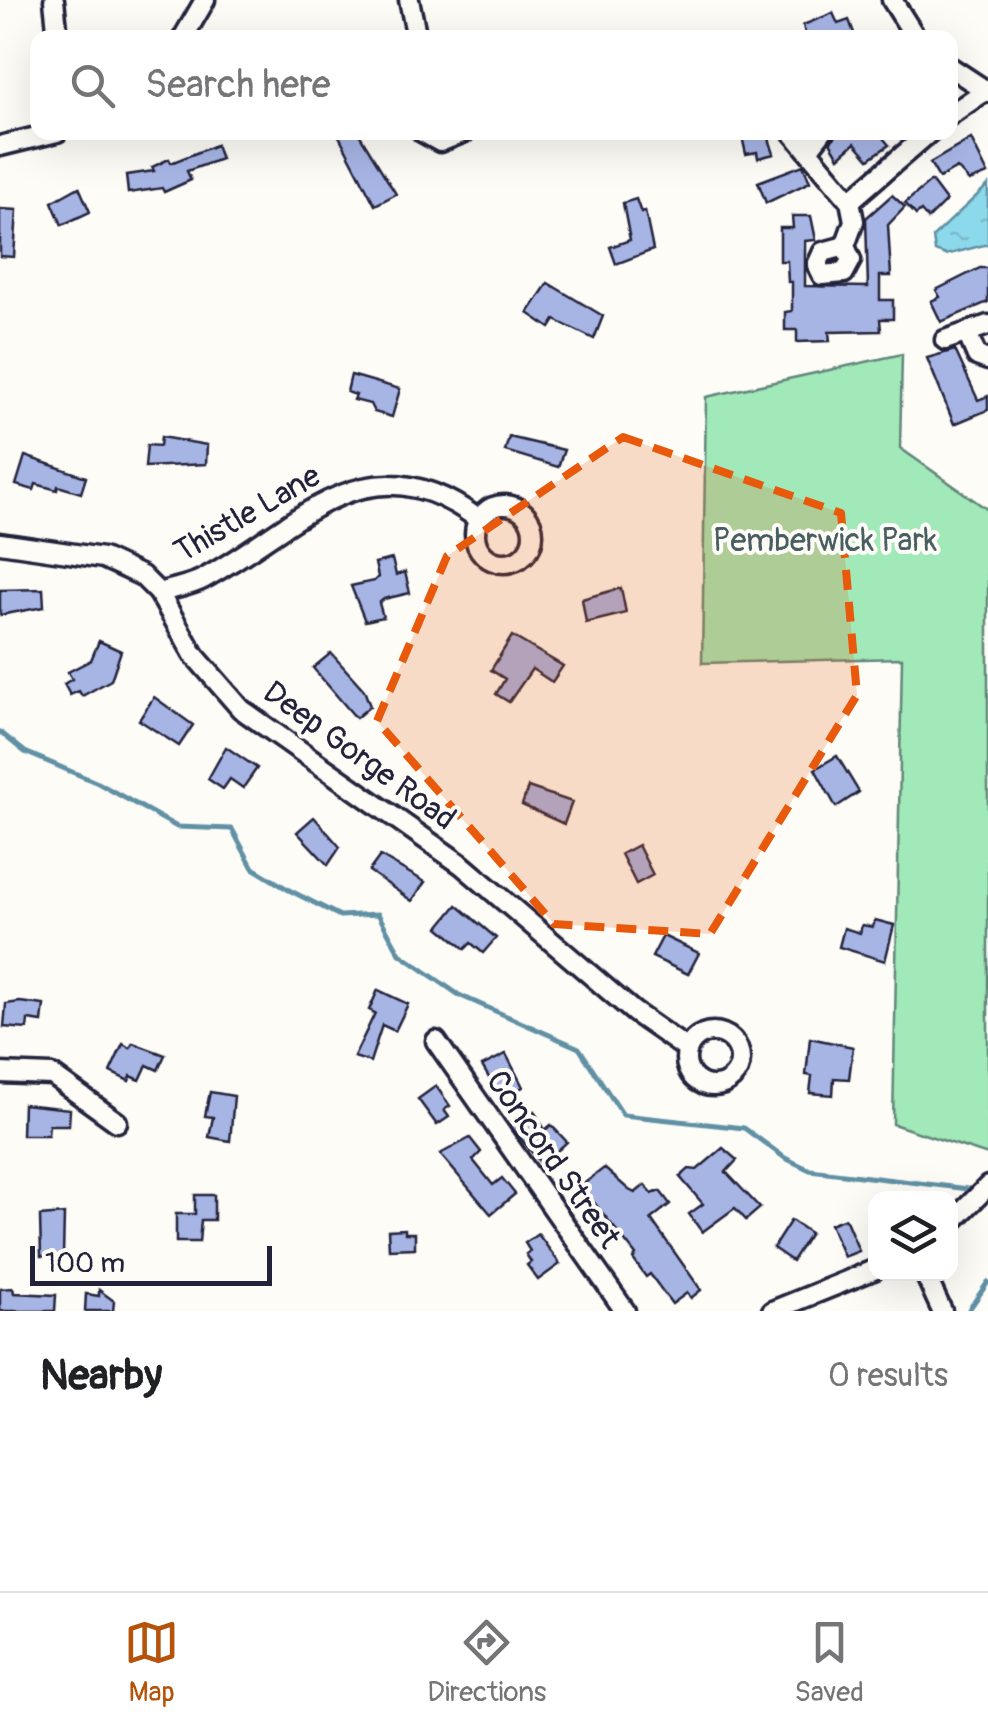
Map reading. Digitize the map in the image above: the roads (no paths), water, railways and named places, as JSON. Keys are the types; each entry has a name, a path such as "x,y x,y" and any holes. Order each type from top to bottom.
{"street":[{"path":"54,0 57,30"},
{"path":"187,30 204,0"},
{"path":"409,0 415,30"},
{"path":"892,0 911,30"},
{"path":"958,72 987,90 958,110"},
{"path":"0,146 30,139"},
{"path":"799,140 850,201 854,221 845,246"},
{"path":"808,150 816,140"},
{"path":"850,201 921,140"},
{"path":"945,340 988,324"},
{"path":"967,333 977,356 988,360"},
{"name":"Thistle Lane","path":"159,592 201,580 276,528 348,490 394,485 421,488 458,504 478,519"},
{"name":"Deep Gorge Road","path":"0,543 104,558 142,576 159,592 194,655 242,709 462,865 606,990 687,1049"},
{"name":"Concord Street","path":"436,1041 625,1311"},
{"path":"0,1074 52,1075 117,1122"},
{"path":"958,1216 988,1186"},
{"path":"772,1311 868,1272"},
{"path":"928,1281 940,1306"}],"water":[{"path":"988,185 988,244 946,255 935,251 933,237"}],"waterway":[{"path":"0,732 25,752 98,783 177,827 232,829 253,868 340,916 378,914 400,954 459,995 579,1048 623,1115 744,1128 785,1158 810,1170 969,1189"},
{"path":"968,1311 988,1282"}],"park label":[{"name":"Pemberwick Park","path":"825,540"}]}
